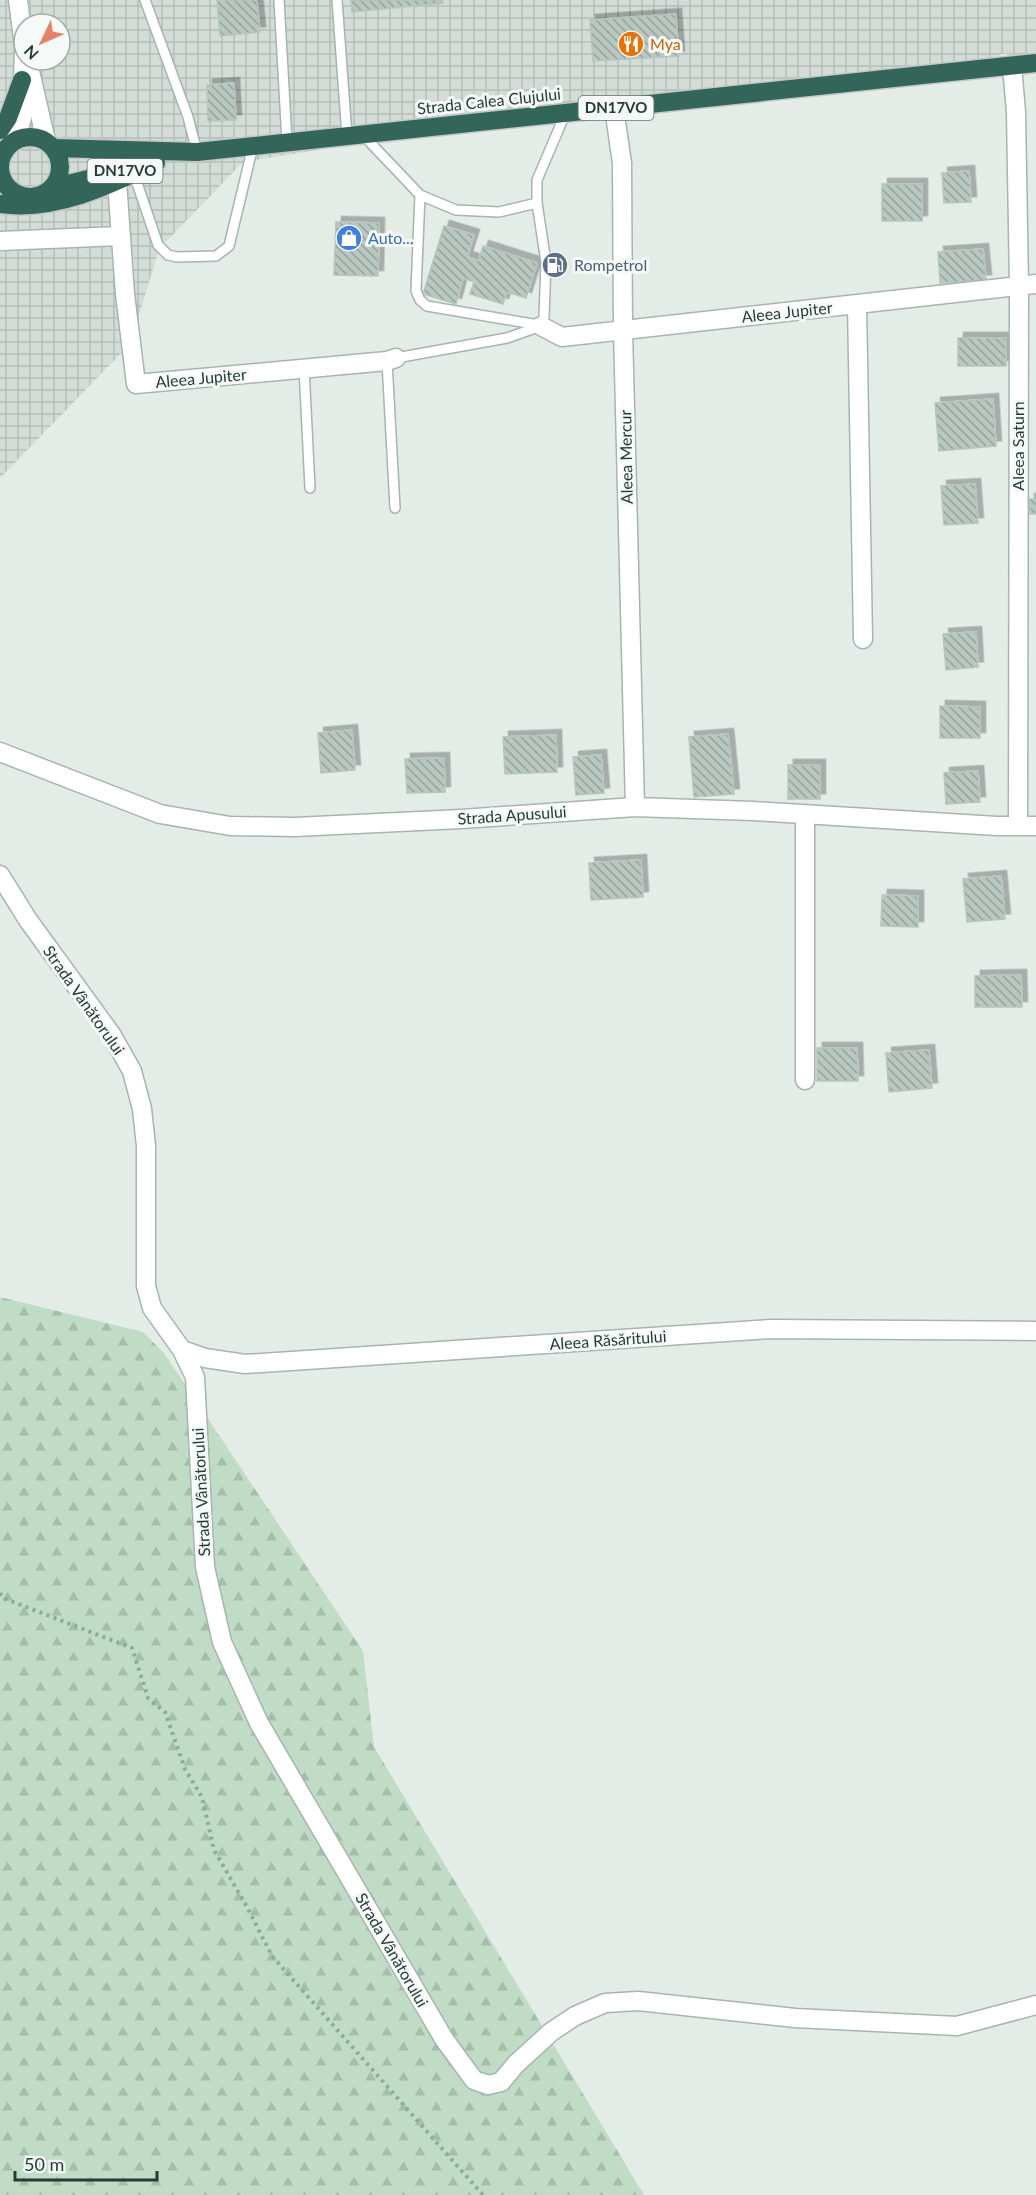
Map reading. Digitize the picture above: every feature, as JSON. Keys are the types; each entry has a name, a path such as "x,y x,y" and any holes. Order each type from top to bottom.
{"highway":[{"name":"Strada Calea Clujului","path":"50,145 197,152 1036,63"},
{"path":"0,130 8,118 22,80"},
{"name":"DN17VO","path":"7,146 31,136 50,145"},
{"path":"50,145 59,159 60,171 52,188"},
{"path":"7,146 1,160 4,195 29,207 57,202 117,181 156,163"},
{"name":"Strada Calea Clujului","path":"52,188 197,152"},
{"name":"DN17VO","path":"4,195 37,196 52,188"}],"street":[{"name":"Aleea Saturn","path":"1012,66 1027,285 1027,826"},
{"path":"7,146 22,118 22,72"},
{"path":"30,72 50,145"},
{"name":"Aleea Mercur","path":"614,108 622,163 623,330 635,807"},
{"name":"Aleea Jupiter","path":"117,181 120,236 136,384 392,359"},
{"path":"0,241 120,236"},
{"name":"Aleea Jupiter","path":"541,326 562,337 1027,285"},
{"path":"857,304 863,639"},
{"name":"Strada Apusului","path":"0,752 160,814 230,826 295,827 635,807 1027,826"},
{"path":"805,814 805,1080"},
{"name":"Strada Vânătorului","path":"0,875 28,920 111,1034 132,1071 142,1109 146,1146 146,1286 152,1308 182,1350 195,1377 205,1567 222,1642 259,1723 444,2039 474,2080 488,2085 501,2082 516,2064 551,2032 575,2016 605,2003 638,2001 795,2018 957,2026 1036,2006"},
{"name":"Aleea Răsăritului","path":"182,1350 205,1358 245,1364 771,1329 1036,1331"}],"lane":[{"path":"145,0 188,117 197,152"},
{"path":"279,0 287,142"},
{"path":"337,0 355,135 420,195 456,210 499,212 537,203"},
{"path":"541,326 544,317 546,262 537,203 537,180 566,112"},
{"path":"134,174 158,245 168,255 177,257 216,256 229,246 253,146"},
{"path":"420,195 416,291 420,300 427,306 541,326"},
{"path":"395,508 392,359 507,338 541,326"},
{"path":"304,368 310,488"}],"path":[{"path":"0,1593 3,1598 132,1648 148,1698 165,1712 185,1769 202,1797 214,1850 272,1956 483,2195"}],"shaded area":[{"path":"0,0 1036,0 1036,56 1003,54 917,78 361,128 318,150 243,162 159,249 139,315 138,336 0,478"}],"green space":[{"path":"0,1297 143,1332 164,1353 363,1651 374,1747 644,2195 0,2195"}],"building":[{"path":"217,0 257,0 260,32 220,36"},
{"path":"351,0 442,0 443,3 352,12"},
{"path":"676,14 679,56 593,61 590,20"},
{"path":"234,83 236,120 208,121 207,85"},
{"path":"969,171 971,202 944,203 942,173"},
{"path":"882,184 922,184 922,221 882,221"},
{"path":"336,222 379,223 378,276 334,275"},
{"path":"444,226 474,235 467,257 479,261 483,246 537,263 526,298 507,292 503,304 470,294 474,282 463,278 456,304 423,294"},
{"path":"983,249 986,280 940,283 938,252"},
{"path":"958,338 1006,338 1006,366 958,366"},
{"path":"993,399 996,446 939,451 935,403"},
{"path":"975,484 978,523 944,525 941,486"},
{"path":"1029,499 1036,499 1036,514 1030,514"},
{"path":"976,632 978,667 946,670 943,634"},
{"path":"940,706 980,707 980,738 940,738"},
{"path":"352,730 355,770 321,773 318,733"},
{"path":"728,734 734,794 694,797 689,737"},
{"path":"556,735 557,772 505,774 503,737"},
{"path":"601,755 604,793 576,795 573,757"},
{"path":"444,758 445,792 407,793 405,759"},
{"path":"788,765 820,765 820,799 788,799"},
{"path":"978,771 980,802 946,804 944,773"},
{"path":"641,860 643,897 591,900 589,863"},
{"path":"1001,876 1005,919 967,922 963,879"},
{"path":"882,895 918,896 918,927 881,926"},
{"path":"1021,975 1022,1007 975,1007 975,976"},
{"path":"817,1048 857,1048 858,1081 817,1081"},
{"path":"929,1050 932,1088 889,1092 886,1053"}],"place":[{"name":"Mya","path":"631,44"},
{"name":"Auto...","path":"349,238"},
{"name":"Rompetrol","path":"555,265"}]}
